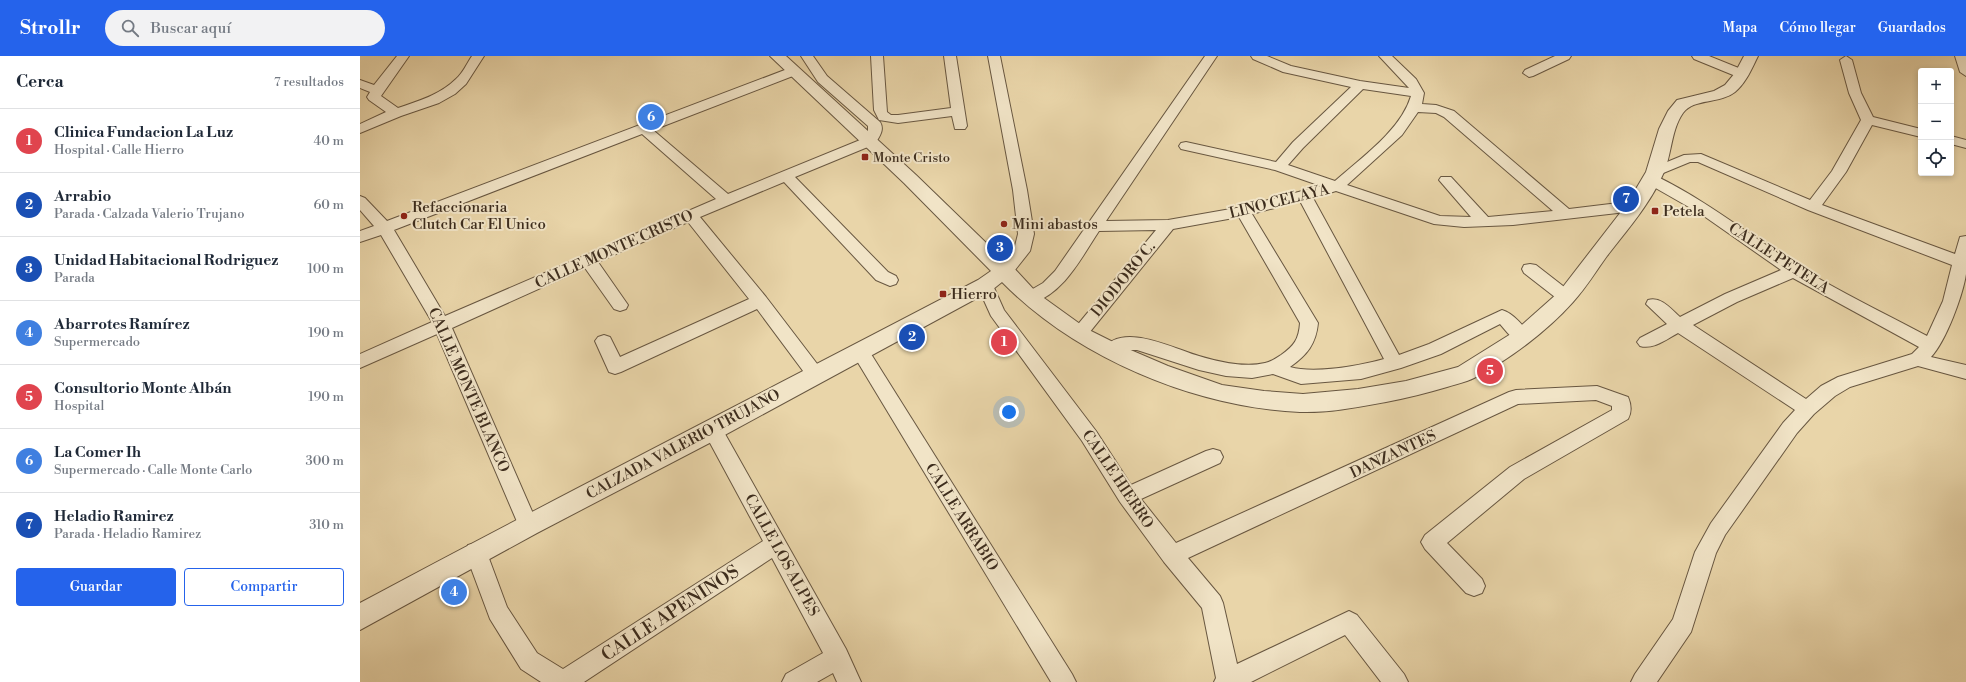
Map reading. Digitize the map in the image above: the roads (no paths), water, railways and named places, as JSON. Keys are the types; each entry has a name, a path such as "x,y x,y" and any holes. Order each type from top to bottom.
{"street":[{"path":"396,113 374,97 377,90 403,56"},
{"path":"360,129 396,113 434,100 450,91 462,81 478,56"},
{"path":"777,56 833,109 870,141 1005,271 1030,298 1079,334 1111,351 1160,372 1221,393 1264,400 1303,403 1358,398 1406,390 1459,376 1478,366 1522,337 1566,297 1636,206 1653,176 1667,129 1674,114 1683,103 1719,95 1731,88 1742,74 1751,56"},
{"path":"807,56 822,79 875,125 875,133 870,141"},
{"path":"877,56 880,112 884,117 889,119 900,119 958,111"},
{"path":"950,56 960,126"},
{"path":"994,56 1020,190 1026,234 1022,250 1005,271"},
{"path":"1030,298 1049,287 1061,275 1211,56"},
{"path":"1257,56 1273,61 1287,69 1360,85 1418,93"},
{"path":"1273,61 1292,56"},
{"path":"1385,56 1412,82 1418,93"},
{"path":"1529,73 1565,56"},
{"path":"1698,56 1742,74"},
{"path":"1961,56 1966,72"},
{"path":"1846,60 1855,93 1868,120"},
{"path":"360,237 794,71"},
{"path":"360,84 377,90"},
{"path":"1280,166 1289,154 1344,104 1360,85"},
{"name":"LINO CELAYA","path":"1095,226 1168,225 1244,212 1338,186 1397,132 1414,108 1418,93"},
{"path":"1414,108 1439,109 1449,114 1564,213"},
{"path":"1868,120 1918,132"},
{"path":"1813,207 1839,172 1857,137 1868,120"},
{"path":"643,128 727,201"},
{"name":"CALLE MONTE CRISTO","path":"360,361 691,215 870,141"},
{"path":"1954,141 1966,144"},
{"path":"1186,146 1280,166 1439,221 1484,222 1636,206"},
{"path":"1653,176 1685,158 1701,158 1813,207 1961,262"},
{"path":"786,176 886,278"},
{"name":"CALLE PETELA","path":"1653,176 1667,187 1736,230 1794,271 1924,353 1950,369 1966,372"},
{"path":"1446,180 1484,222"},
{"path":"1304,195 1395,363"},
{"name":"CALLE MONTE BLANCO","path":"360,201 385,228 442,325 528,525"},
{"path":"1244,212 1309,323 1308,340 1295,355 1274,368"},
{"path":"691,215 760,301 815,374"},
{"name":"DIODORO C.","path":"1079,334 1168,225"},
{"path":"1643,682 1683,624 1706,552 1718,529 1774,450 1807,409 1828,391 1844,382 1924,353 1951,300 1966,240"},
{"path":"589,261 620,305"},
{"path":"1530,269 1566,297"},
{"name":"CALZADA VALERIO TRUJANO","path":"360,617 476,552 713,430 815,374 985,286 1005,271"},
{"path":"1646,342 1731,298 1794,271"},
{"name":"CALLE HIERRO","path":"985,286 997,312 1089,436 1127,496 1172,555 1212,603 1223,650 1227,682"},
{"path":"604,341 615,367 760,301"},
{"path":"1654,304 1679,325 1750,370 1807,409"},
{"path":"1111,351 1122,344 1134,343 1156,348 1187,360 1231,370 1247,371 1274,368 1301,377 1360,372 1395,363 1435,349 1502,316 1522,337"},
{"name":"CALLE ARRABIO","path":"860,352 1064,682"},
{"name":"DANZANTES","path":"1172,555 1516,397 1597,393 1622,402 1621,414 1517,473 1432,542 1474,586"},
{"name":"CALLE LOS ALPES","path":"713,430 777,544 838,658 848,682"},
{"path":"1127,496 1213,457"},
{"name":"CALLE APENINOS","path":"563,682 777,544"},
{"path":"476,552 498,612 528,661 563,682"},
{"path":"1227,682 1349,622 1396,682"},
{"path":"794,682 838,658"}],"place":[{"name":"La Comer Ih","path":"651,117"},
{"name":"Monte Cristo","path":"865,157"},
{"name":"Heladio Ramirez","path":"1626,199"},
{"name":"Petela","path":"1655,211"},
{"name":"Refaccionaria Clutch Car El Unico","path":"404,216"},
{"name":"Mini abastos","path":"1004,224"},
{"name":"Unidad Habitacional Rodriguez","path":"1000,248"},
{"name":"Hierro","path":"943,294"},
{"name":"Arrabio","path":"912,337"},
{"name":"Clinica Fundacion La Luz","path":"1004,342"},
{"name":"Consultorio Monte Albán","path":"1490,371"},
{"name":"Abarrotes Ramírez","path":"454,592"}]}
